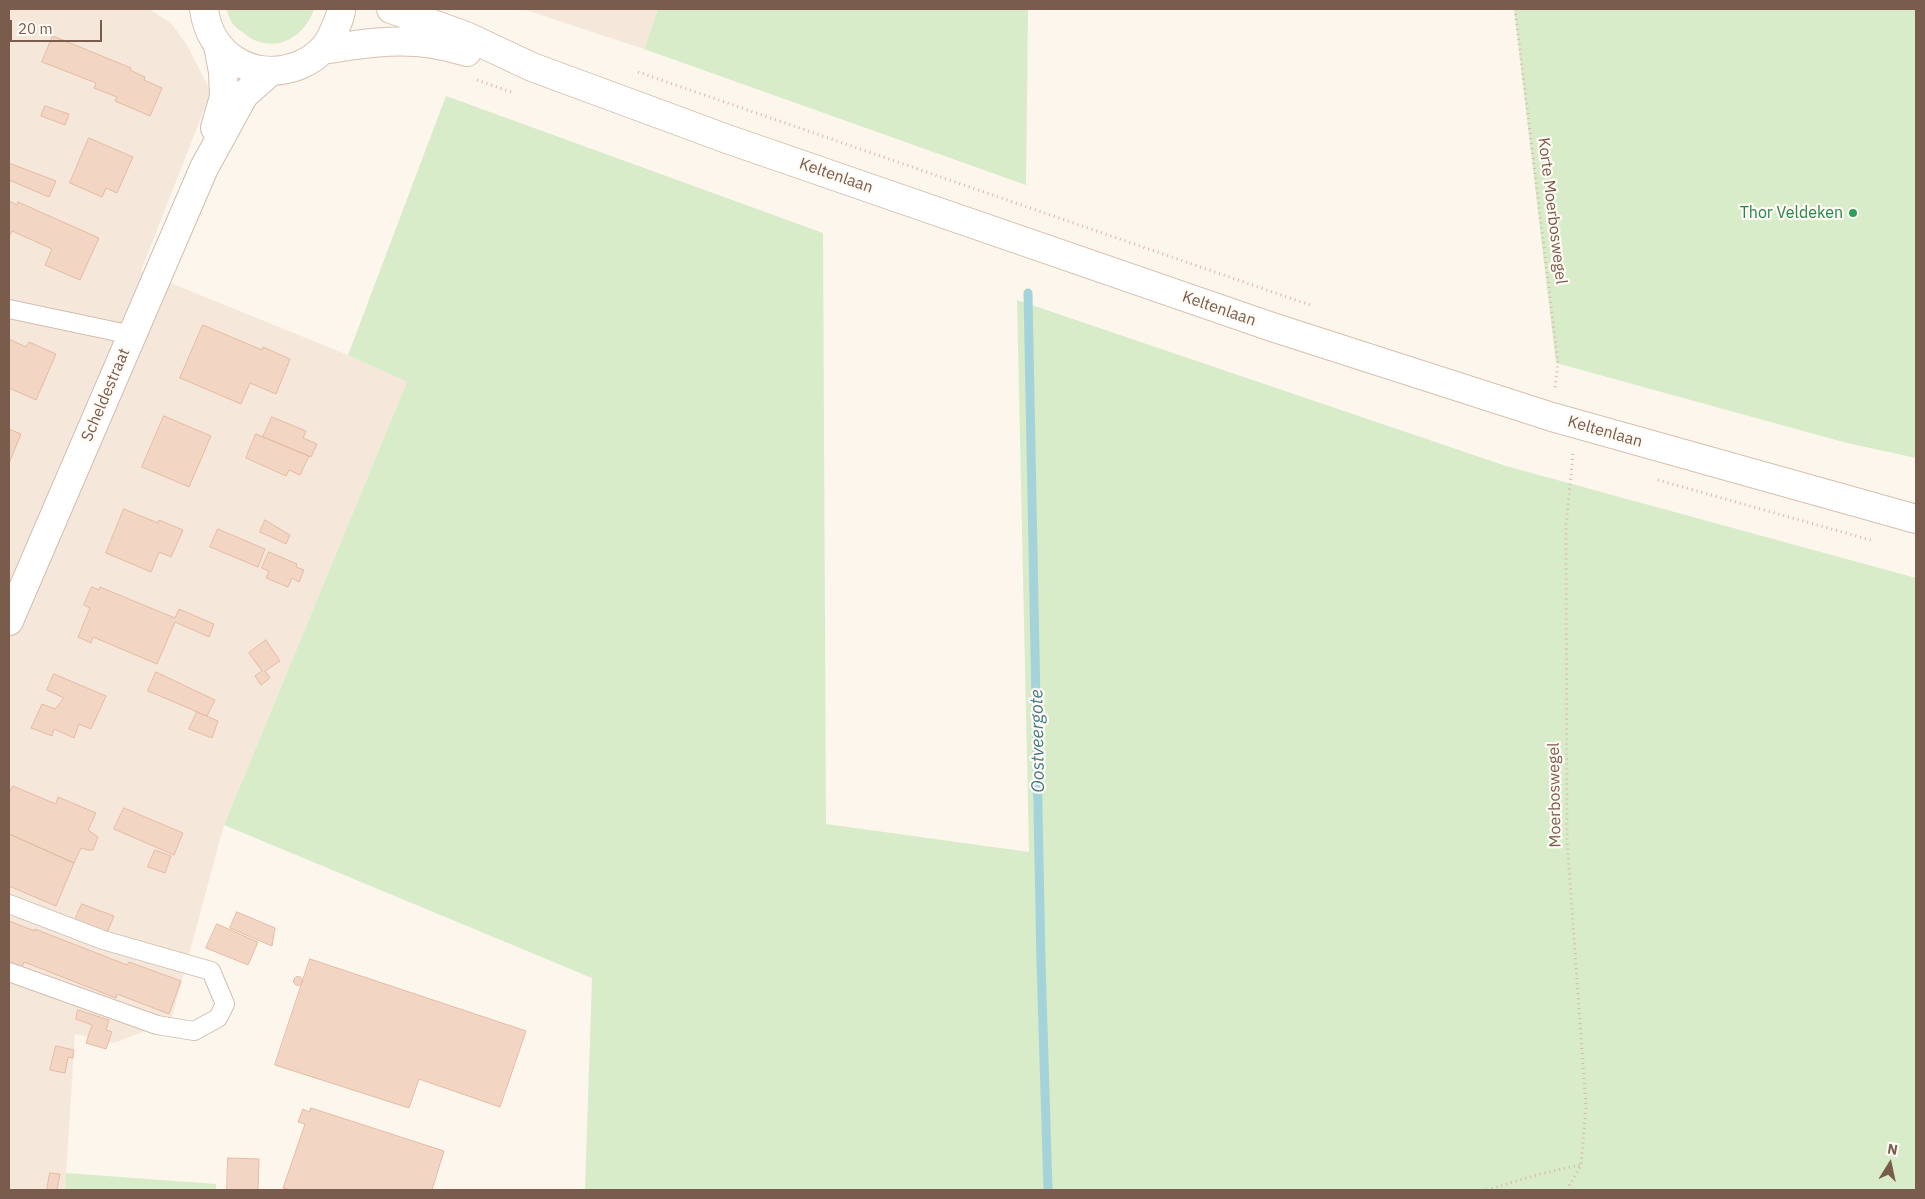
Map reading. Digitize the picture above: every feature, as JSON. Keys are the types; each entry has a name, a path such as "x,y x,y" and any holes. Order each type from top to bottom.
{"main road":[{"name":"Keltenlaan","path":"204,9 206,22 218,45 237,62 256,70 271,71 288,70 310,61 332,38 341,15 341,9"},
{"name":"Keltenlaan","path":"391,9 466,36 532,67 727,139 1272,327 1563,420 1916,519"},
{"name":"Keltenlaan","path":"322,50 376,42 410,42 433,44 532,67"},
{"name":"Scheldestraat","path":"204,168 224,97 218,45"},
{"name":"Scheldestraat","path":"9,621 204,168 244,95 271,71"}],"lane":[{"path":"9,309 132,335"},
{"path":"9,904 103,940 211,971 225,1004 218,1018 194,1031 157,1025 9,972"}],"path":[{"name":"Korte Moerboswegel","path":"1515,9 1558,363 1556,384 1563,420"},
{"path":"634,70 1315,307"},
{"path":"1546,382 1565,387"},
{"name":"Moerboswegel","path":"1563,420 1566,526 1567,830 1586,1106 1581,1165"},
{"path":"1487,1190 1540,1174 1581,1165"},
{"path":"1567,1190 1581,1165"}],"shaded area":[{"path":"9,9 149,9 171,23 187,45 211,92 141,271 348,355 407,382 224,825 171,1021 114,1043 109,1042 106,1049 86,1043 88,1037 75,1034 65,1190 9,1190"},
{"path":"523,9 658,9 644,49"}],"green space":[{"path":"226,9 314,9 302,30 284,42 273,44 251,39 232,23"},
{"path":"658,9 1028,9 1026,185 644,49"},
{"path":"1514,9 1916,9 1916,458 1847,443 1556,363"},
{"path":"446,96 823,233 826,824 1029,852 1017,300 1506,466 1916,578 1916,1190 585,1190 592,978 224,825 407,382 348,355"},
{"path":"66,1173 216,1184 216,1190 65,1190"}],"building":[{"path":"53,36 131,68 130,70 145,77 144,80 162,88 150,116 115,101 117,97 94,88 96,83 42,62"},
{"path":"45,106 69,114 65,125 41,116"},
{"path":"89,138 133,157 117,193 106,188 102,197 70,183"},
{"path":"9,163 56,181 49,197 9,180"},
{"path":"9,201 17,205 18,202 99,238 80,280 45,265 52,249 12,231 9,237"},
{"path":"203,325 262,350 263,347 290,359 276,394 250,383 241,404 180,378"},
{"path":"9,339 26,347 29,342 56,354 36,400 9,388"},
{"path":"164,416 211,436 189,487 142,467"},
{"path":"272,417 306,431 303,438 317,444 311,457 263,437"},
{"path":"9,429 21,434 9,463"},
{"path":"256,434 309,456 300,475 289,470 286,476 246,458"},
{"path":"124,509 158,523 159,520 183,530 171,557 159,552 151,572 106,553"},
{"path":"265,520 290,535 286,544 260,532"},
{"path":"218,529 265,549 258,567 210,547"},
{"path":"269,552 297,564 296,567 304,570 299,582 292,578 288,587 266,578 269,571 262,568"},
{"path":"92,587 99,590 100,587 175,618 179,609 214,624 209,637 175,622 157,664 93,637 91,643 78,637 90,608 84,605"},
{"path":"266,640 280,661 265,671 270,678 261,685 255,676 262,671 249,653"},
{"path":"156,672 215,700 207,716 148,691"},
{"path":"54,674 106,696 91,729 79,724 74,738 54,729 52,736 31,728 42,704 55,709 64,698 47,690"},
{"path":"197,712 218,721 212,738 189,729"},
{"path":"13,786 56,804 58,797 96,813 88,830 98,837 93,850 81,848 74,863 9,834 9,795"},
{"path":"124,808 183,833 174,855 114,829"},
{"path":"9,834 74,863 56,906 9,886"},
{"path":"155,850 171,856 165,873 148,867"},
{"path":"82,904 114,916 106,935 74,922"},
{"path":"237,912 275,928 272,946 230,928"},
{"path":"9,921 35,931 35,929 127,965 129,962 181,981 169,1014 117,994 116,998 24,962 22,967 9,962"},
{"path":"217,924 258,942 248,965 206,948"},
{"path":"310,959 526,1031 500,1107 419,1079 409,1108 275,1065"},
{"path":"298,977 302,981 298,985 294,981"},
{"path":"78,1010 109,1020 106,1030 112,1032 106,1049 86,1043 92,1025 76,1019"},
{"path":"56,1046 74,1050 73,1058 68,1057 65,1073 50,1070"},
{"path":"311,1108 444,1151 432,1190 291,1190 283,1188 305,1124 298,1122 303,1109 309,1112"},
{"path":"228,1158 259,1159 258,1190 227,1190"},
{"path":"50,1173 60,1174 57,1190 47,1190"}],"waterway":[{"name":"Oostveergote","path":"1028,293 1041,962 1048,1190"}],"place":[{"name":"Thor Veldeken","path":"1853,213"}]}
